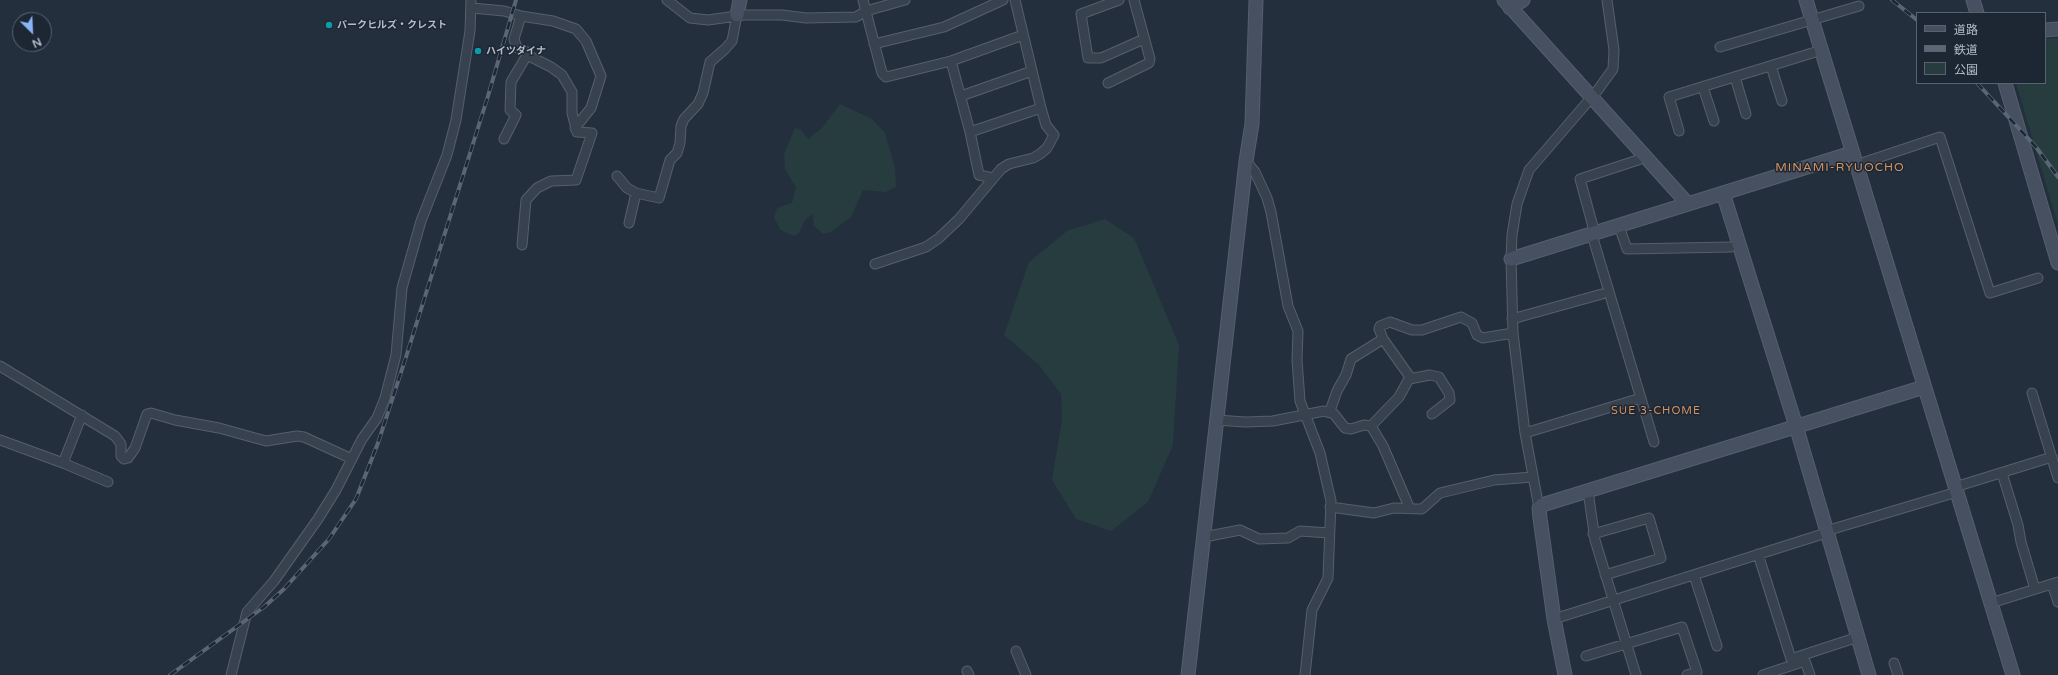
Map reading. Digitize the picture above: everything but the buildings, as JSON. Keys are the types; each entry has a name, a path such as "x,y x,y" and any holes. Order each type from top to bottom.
{"street":[{"path":"667,0 690,18 708,20 737,15 782,15 806,18 856,17 866,11 905,0"},
{"path":"617,176 627,188 636,193 659,198 670,160 676,153 680,143 681,126 684,119 698,104 703,93 710,62 732,41 740,0"},
{"path":"863,0 882,73 886,77 951,61 1023,35"},
{"path":"874,44 944,27 1003,0"},
{"path":"875,264 926,247 939,238 960,219 1001,169 1009,164 1033,158 1047,148 1054,135 1046,125 1041,108 1015,0"},
{"path":"1119,0 1081,14 1088,58 1101,58 1144,39"},
{"path":"1108,83 1149,63 1150,59 1134,0"},
{"path":"1188,675 1246,161 1252,124 1256,0"},
{"path":"1522,0 1507,4 1688,204"},
{"path":"1565,675 1554,619 1539,508 1525,433 1512,334 1511,259 1517,204 1529,170 1613,69 1614,50 1607,0"},
{"path":"1806,0 2013,675"},
{"path":"1973,0 1977,12"},
{"path":"231,675 248,612 274,581 318,519 362,439 377,418 385,398 396,355 402,288 421,221 447,155 456,120 472,4 521,16 552,21 576,29 586,40 601,76 591,108 575,128"},
{"path":"1720,47 1859,6"},
{"path":"521,16 514,40 517,48 525,51 527,55 551,67 562,76 572,92 572,113 576,132 592,132 576,180 551,181 537,188 530,194 525,204 522,245"},
{"path":"2046,30 2058,29"},
{"path":"1679,131 1669,98 1822,50"},
{"path":"504,139 516,115 510,110 511,82 527,55"},
{"path":"951,61 970,132 979,175 993,178"},
{"path":"1771,66 1782,101"},
{"path":"961,96 1032,71"},
{"path":"1735,77 1746,114"},
{"path":"2005,84 2058,263"},
{"path":"1703,87 1714,121"},
{"path":"970,132 1041,108"},
{"path":"1511,259 1723,193 1940,137 1990,293 2038,278"},
{"path":"1643,155 1638,160 1580,179 1594,234 1654,442"},
{"path":"1246,161 1255,172 1267,198 1271,212 1288,306 1298,331 1296,360 1298,387 1304,414 1320,453 1328,486 1330,507 1328,578 1312,610 1305,675"},
{"path":"629,223 636,193"},
{"path":"1723,193 1796,426 1869,675"},
{"path":"1619,226 1627,249 1731,247"},
{"path":"1512,319 1602,294"},
{"path":"1371,426 1399,398 1409,379 1409,374 1383,339 1379,329 1383,324 1390,322 1412,330 1422,330 1461,317 1472,323 1477,334 1483,338 1512,334"},
{"path":"1330,411 1337,391 1346,375 1351,359 1383,339"},
{"path":"0,366 82,414 118,439 124,459 128,458 135,448 147,414 151,413 175,420 219,428 266,441 297,436 304,437 352,459"},
{"path":"1337,391 1334,389 1343,369 1340,368"},
{"path":"1409,379 1435,375 1439,377 1450,393 1450,400 1432,414"},
{"path":"1539,508 1542,504 1924,387"},
{"path":"2032,393 2058,478"},
{"path":"1525,433 1641,398"},
{"path":"1217,420 1245,422 1273,421 1304,414 1330,411"},
{"path":"1330,411 1345,428 1351,429 1364,425 1371,426"},
{"path":"63,463 82,414"},
{"path":"1371,426 1383,446 1410,508"},
{"path":"0,440 63,463 108,482"},
{"path":"1554,619 1694,575 2052,457"},
{"path":"2002,474 2018,525 2021,542 2035,589"},
{"path":"1330,507 1374,513 1386,510 1410,508 1422,509 1440,493 1494,480 1533,477"},
{"path":"1588,491 1593,534 1636,675"},
{"path":"1593,534 1649,518 1661,558 1605,575"},
{"path":"1204,537 1240,530 1259,539 1288,538 1300,531 1329,533"},
{"path":"1758,554 1791,658 1858,637"},
{"path":"1694,575 1717,646"},
{"path":"1991,603 2055,583 2058,602"},
{"path":"1586,656 1682,627 1697,672 1686,675"},
{"path":"1016,651 1026,675"},
{"path":"1766,674 1805,661 1810,675"},
{"path":"1894,663 1898,675"}],"green space":[{"path":"2058,38 2058,225 2016,84 2046,84 2046,39"},
{"path":"840,104 872,119 885,133 895,168 896,187 885,192 863,190 851,217 831,232 823,234 814,226 813,214 805,220 799,233 794,236 781,230 774,218 777,208 792,203 796,187 785,169 784,154 795,128 801,130 808,139 822,128"},
{"path":"1105,219 1134,238 1179,345 1173,445 1148,502 1111,531 1076,519 1052,480 1062,420 1061,394 1039,365 1004,335 1029,262 1067,231"}],"railway":[{"path":"170,675 264,607 284,589 329,539 356,499 378,443 406,357 488,96 516,0"},
{"path":"1892,0 1916,19"},
{"path":"1978,84 2036,147 2058,177"}],"place":[{"name":"パークヒルズ・クレスト","path":"329,25"},
{"name":"ハイツダイナ","path":"478,51"}],"district":[{"name":"MINAMI-RYUOCHO","path":"1840,168"},
{"name":"SUE 3-CHOME","path":"1656,411"}]}
